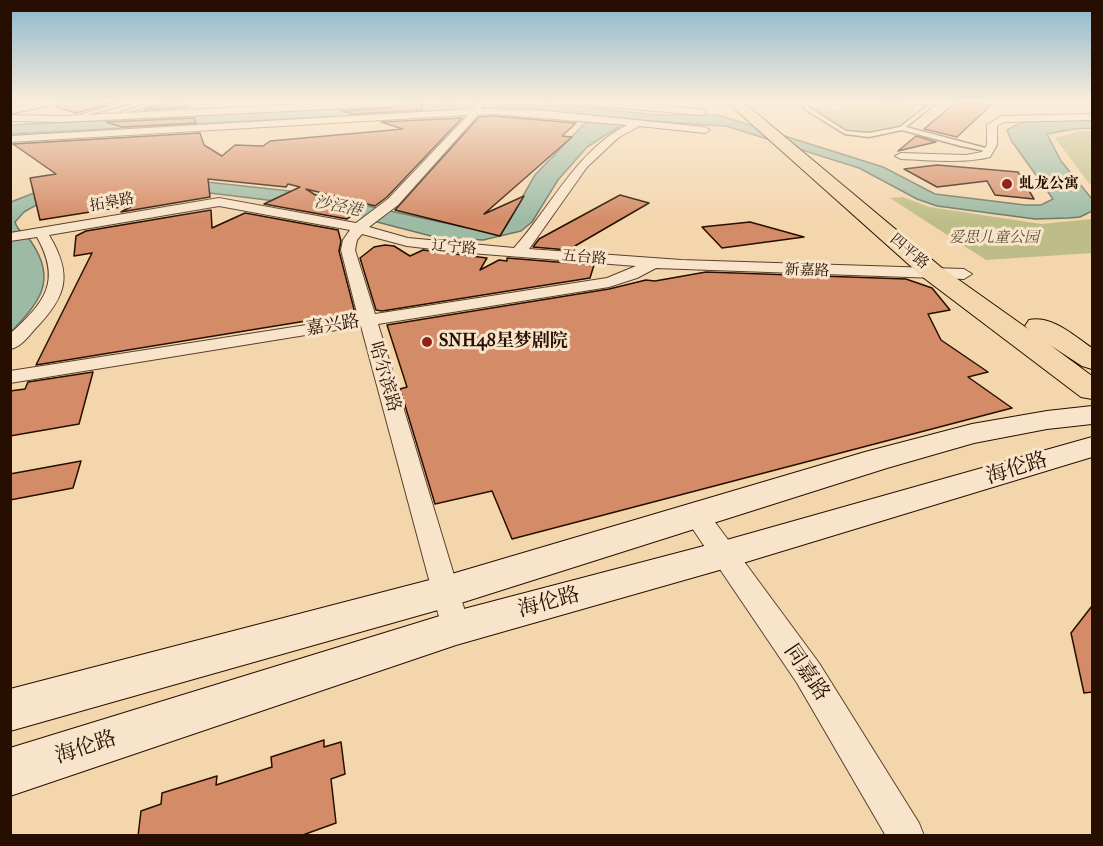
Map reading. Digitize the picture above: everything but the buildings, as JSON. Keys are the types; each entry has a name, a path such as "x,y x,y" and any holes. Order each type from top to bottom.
{"main road":[{"name":"四平路","path":"790,142 816,156 964,274 1027,319 1092,360"},
{"name":"四平路","path":"790,142 933,273 1092,390"},
{"name":"海伦路","path":"10,710 445,592 876,460 972,434 1047,420 1092,416"},
{"name":"海伦路","path":"10,772 456,628 723,555 1092,447"}],"street":[{"path":"362,225 384,209 447,141"},
{"path":"517,253 543,224 590,155 608,141"},
{"path":"901,156 966,158 986,155 992,141"},
{"name":"辽宁路","path":"219,202 362,225 422,245 517,253"},
{"name":"拓皋路","path":"16,236 219,202"},
{"name":"哈尔滨路","path":"362,225 350,240 348,250 456,628"},
{"path":"10,344 51,299 58,282 57,265 41,232"},
{"name":"五台路","path":"517,253 651,263"},
{"name":"新嘉路","path":"651,263 820,271 964,274"},
{"name":"嘉兴路","path":"10,377 609,282 631,275 651,263"},
{"name":"同嘉路","path":"697,516 808,673 854,746 906,836"}],"lane":[{"path":"950,141 990,150"}],"green space":[{"path":"1058,141 1092,141 1092,187"},
{"name":"爱思儿童公园","path":"903,197 929,207 1041,224 1092,219 1092,253 986,260 890,198"}],"water":[{"name":"沙泾港","path":"567,141 596,141 587,147 558,180 532,222 521,231 483,240 435,237 350,215 275,201 161,187 38,204 24,212 15,222 40,257 44,281 36,301 11,332 11,202 34,193 151,176 308,193 468,228 478,228 509,220 535,175"},
{"path":"775,141 802,141 883,167 935,194 1041,205 1053,199 1012,141 1051,141 1061,161 1092,199 1092,211 1080,217 1035,219 937,206 917,199 859,168"}],"place":[{"name":"虬龙公寓","path":"1007,184"},
{"name":"SNH48星梦剧院","path":"427,342"}]}
